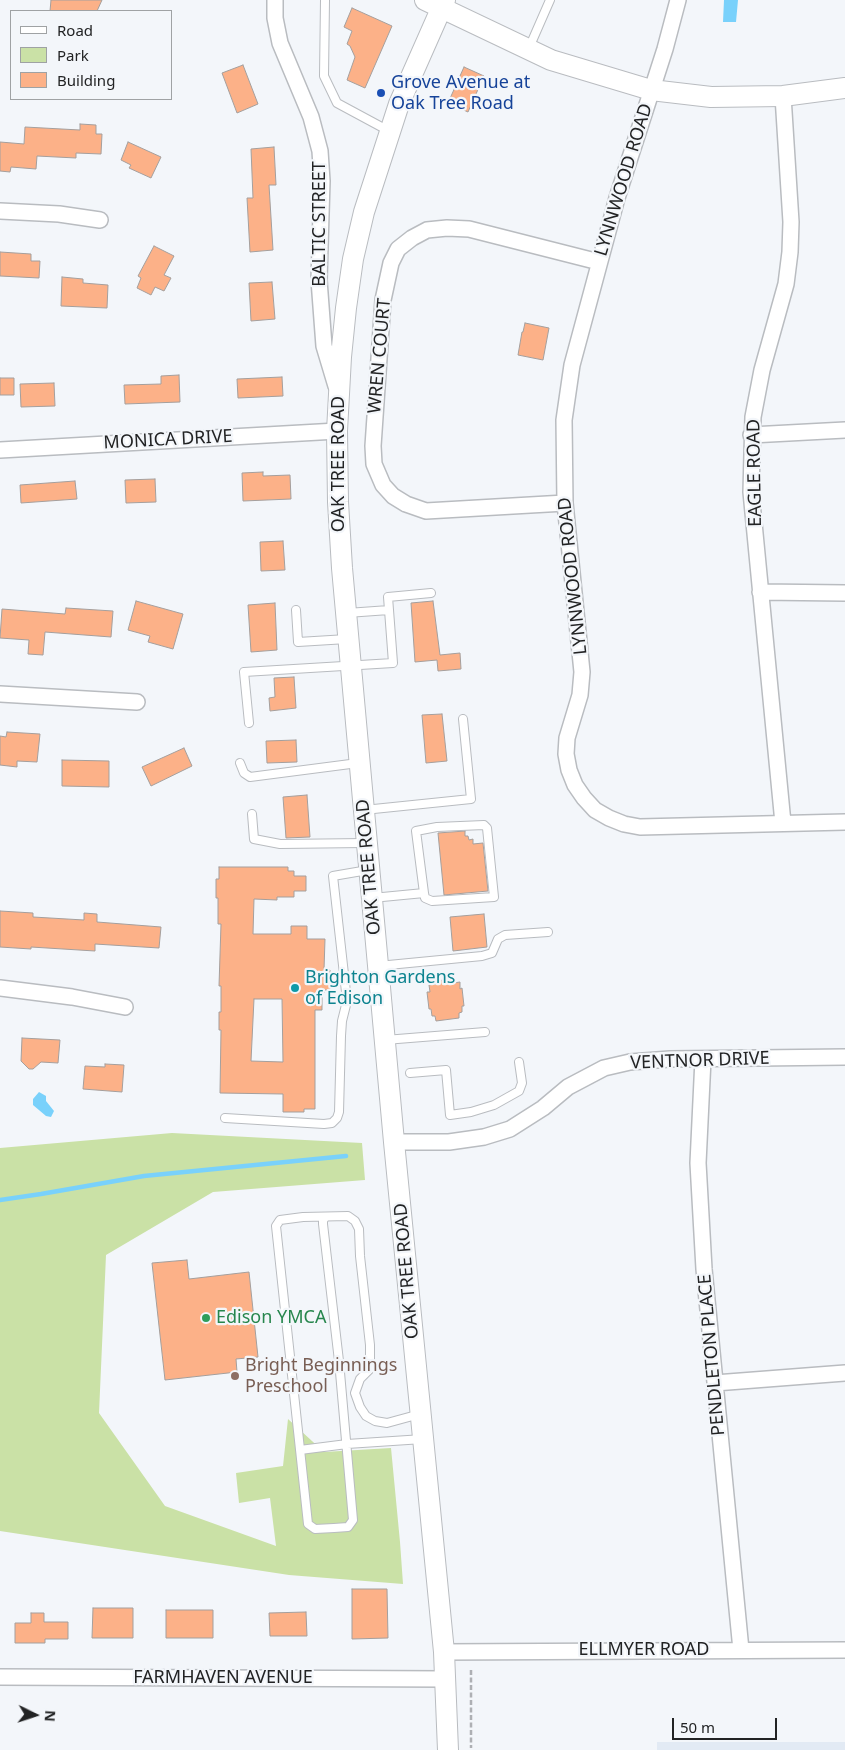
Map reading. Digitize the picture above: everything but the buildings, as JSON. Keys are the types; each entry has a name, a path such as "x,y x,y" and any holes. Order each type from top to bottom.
{"main road":[{"name":"OAK TREE ROAD","path":"437,2 389,131 368,198 353,259 343,334 337,431 340,545 394,1142 444,1652 448,1750"},
{"path":"437,2 552,60 651,90 711,97 782,96 845,88"}],"street":[{"name":"BALTIC STREET","path":"275,0 275,18 280,42 311,117 320,151 322,182 320,289 324,346 338,394"},
{"name":"LYNNWOOD ROAD","path":"678,0 665,49 616,198 570,374 564,420 565,503 582,672 580,695 567,738 566,754 569,770 575,785 595,810 624,824 640,826 845,822"},
{"name":"EAGLE ROAD","path":"782,96 791,222 790,252 786,284 762,370 753,417 751,435 751,492 783,823"},
{"path":"0,211 60,214 100,220"},
{"name":"WREN COURT","path":"565,503 426,511 406,504 393,496 383,485 374,464 373,446 383,300 391,263 398,249 412,238 427,230 447,228 469,229 599,262"},
{"path":"751,435 845,430"},
{"name":"MONICA DRIVE","path":"0,450 337,431"},
{"path":"760,592 845,593"},
{"path":"0,694 137,702"},
{"path":"0,988 72,997 125,1007"},
{"name":"VENTNOR DRIVE","path":"394,1142 450,1142 484,1137 510,1128 543,1108 568,1088 604,1068 630,1062 704,1058 845,1057"},
{"name":"PENDLETON PLACE","path":"704,1058 698,1163 704,1269 741,1650"},
{"path":"715,1383 845,1373"},
{"name":"ELLMYER ROAD","path":"444,1652 845,1650"},
{"name":"FARMHAVEN AVENUE","path":"0,1678 446,1679"}],"lane":[{"path":"325,0 324,76 337,103 389,131"},
{"path":"529,50 550,0"},
{"path":"248,723 244,672 393,663 388,597 431,594"},
{"path":"296,610 298,642 349,639"},
{"path":"346,613 389,610"},
{"path":"364,810 471,800 463,718"},
{"path":"240,763 244,773 250,777 360,763"},
{"path":"252,814 254,839 280,844 368,843"},
{"path":"484,825 487,828 494,897 432,901 425,898 424,893 416,831 437,827 484,825"},
{"path":"225,1118 324,1124 332,1123 337,1118 339,1112 342,1020 347,1001 333,876 370,870"},
{"path":"372,898 424,893"},
{"path":"378,966 482,956 492,953 498,939 505,935 548,932"},
{"path":"347,1001 381,996"},
{"path":"385,1040 485,1032"},
{"path":"410,1073 446,1070 450,1115 471,1112 494,1105 519,1091 522,1083 520,1062"},
{"path":"326,1217 323,1220 323,1224 340,1361 353,1520 348,1527 315,1529 308,1524 276,1226 280,1220 326,1217 348,1216 355,1221 359,1229 360,1256 370,1345 370,1369 360,1379 355,1393 360,1407 366,1416 375,1421 387,1423 420,1414"},
{"path":"300,1450 347,1444 423,1439"}],"path":[{"path":"471,1670 471,1748"}],"shaded area":[{"path":"657,1742 845,1742 845,1750 657,1750"}],"green space":[{"path":"172,1133 362,1143 365,1180 213,1192 106,1255 99,1413 165,1506 276,1546 270,1498 239,1503 236,1473 283,1466 288,1419 324,1452 391,1448 403,1584 289,1575 0,1531 0,1148"}],"water":[{"path":"724,0 738,0 736,22 723,22"},
{"path":"39,1092 46,1096 46,1101 54,1111 51,1117 46,1116 33,1105 33,1099"}],"waterway":[{"path":"0,1200 144,1176 346,1156"}],"place":[{"name":"Grove Avenue at Oak Tree Road","path":"381,93"},
{"name":"Brighton Gardens of Edison","path":"295,988"},
{"name":"Edison YMCA","path":"206,1318"},
{"name":"Bright Beginnings Preschool","path":"235,1376"}]}
